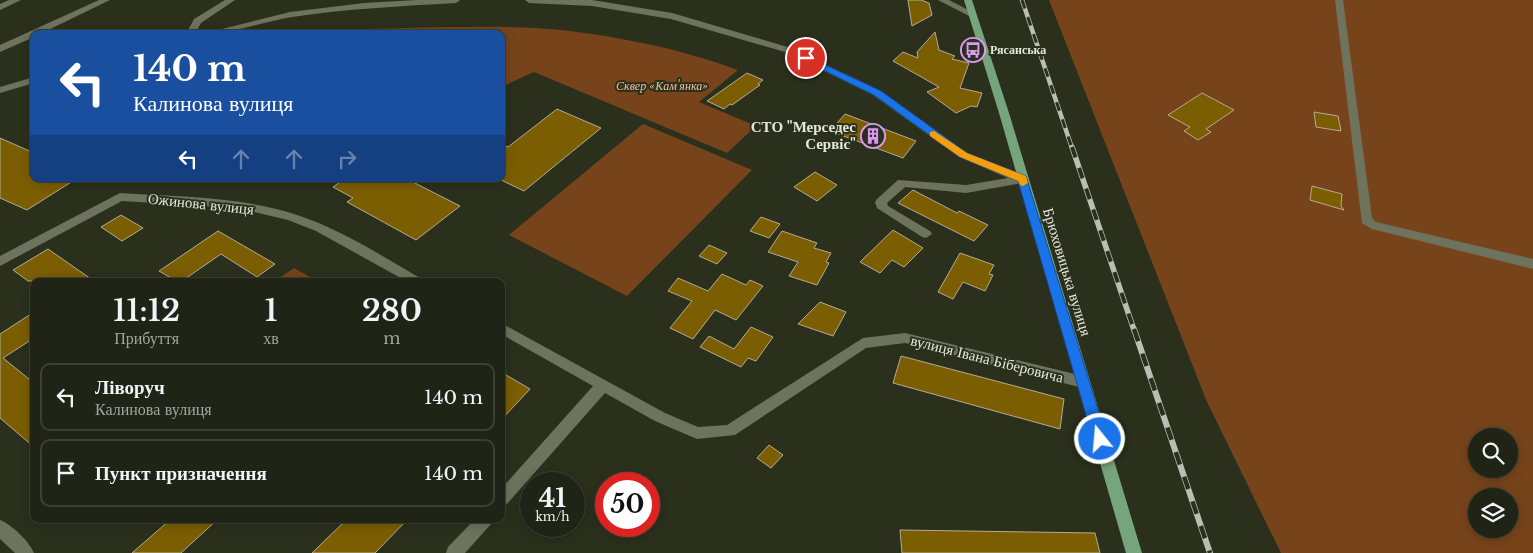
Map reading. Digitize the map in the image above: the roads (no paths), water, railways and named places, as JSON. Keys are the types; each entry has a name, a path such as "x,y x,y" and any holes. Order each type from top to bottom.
{"main road":[{"name":"Брюховицька вулиця","path":"968,0 1004,112 1022,179 1134,553"}],"street":[{"path":"0,7 17,0"},
{"path":"41,30 106,0"},
{"path":"192,30 197,20 230,0"},
{"path":"224,30 290,15 364,6 456,0"},
{"path":"529,0 620,6 678,17 788,50 877,93 963,155 1022,179"},
{"path":"942,0 972,14"},
{"path":"1339,0 1366,220 1372,226 1533,264"},
{"path":"0,49 30,35"},
{"path":"0,90 30,81"},
{"path":"926,234 881,205 902,183 966,189 1022,179"},
{"name":"Ожинова вулиця","path":"0,262 120,197 237,204 291,217 320,228 411,278"},
{"path":"505,330 603,385 505,495"},
{"name":"вулиця Івана Біберовича","path":"603,385 660,417 697,434 730,431 863,343 905,338 1083,382"},
{"path":"454,553 481,523"},
{"path":"0,528 26,553"}],"railway":[{"path":"1022,0 1072,148"},
{"path":"1072,147 1134,330"},
{"path":"1134,329 1210,553"}],"place":[{"name":"Рясанська","path":"973,50"},
{"name":"СТО \"Мерседес Сервіс\"","path":"873,136"}],"park label":[{"name":"Сквер «Кам'янка»","path":"662,86"}]}
